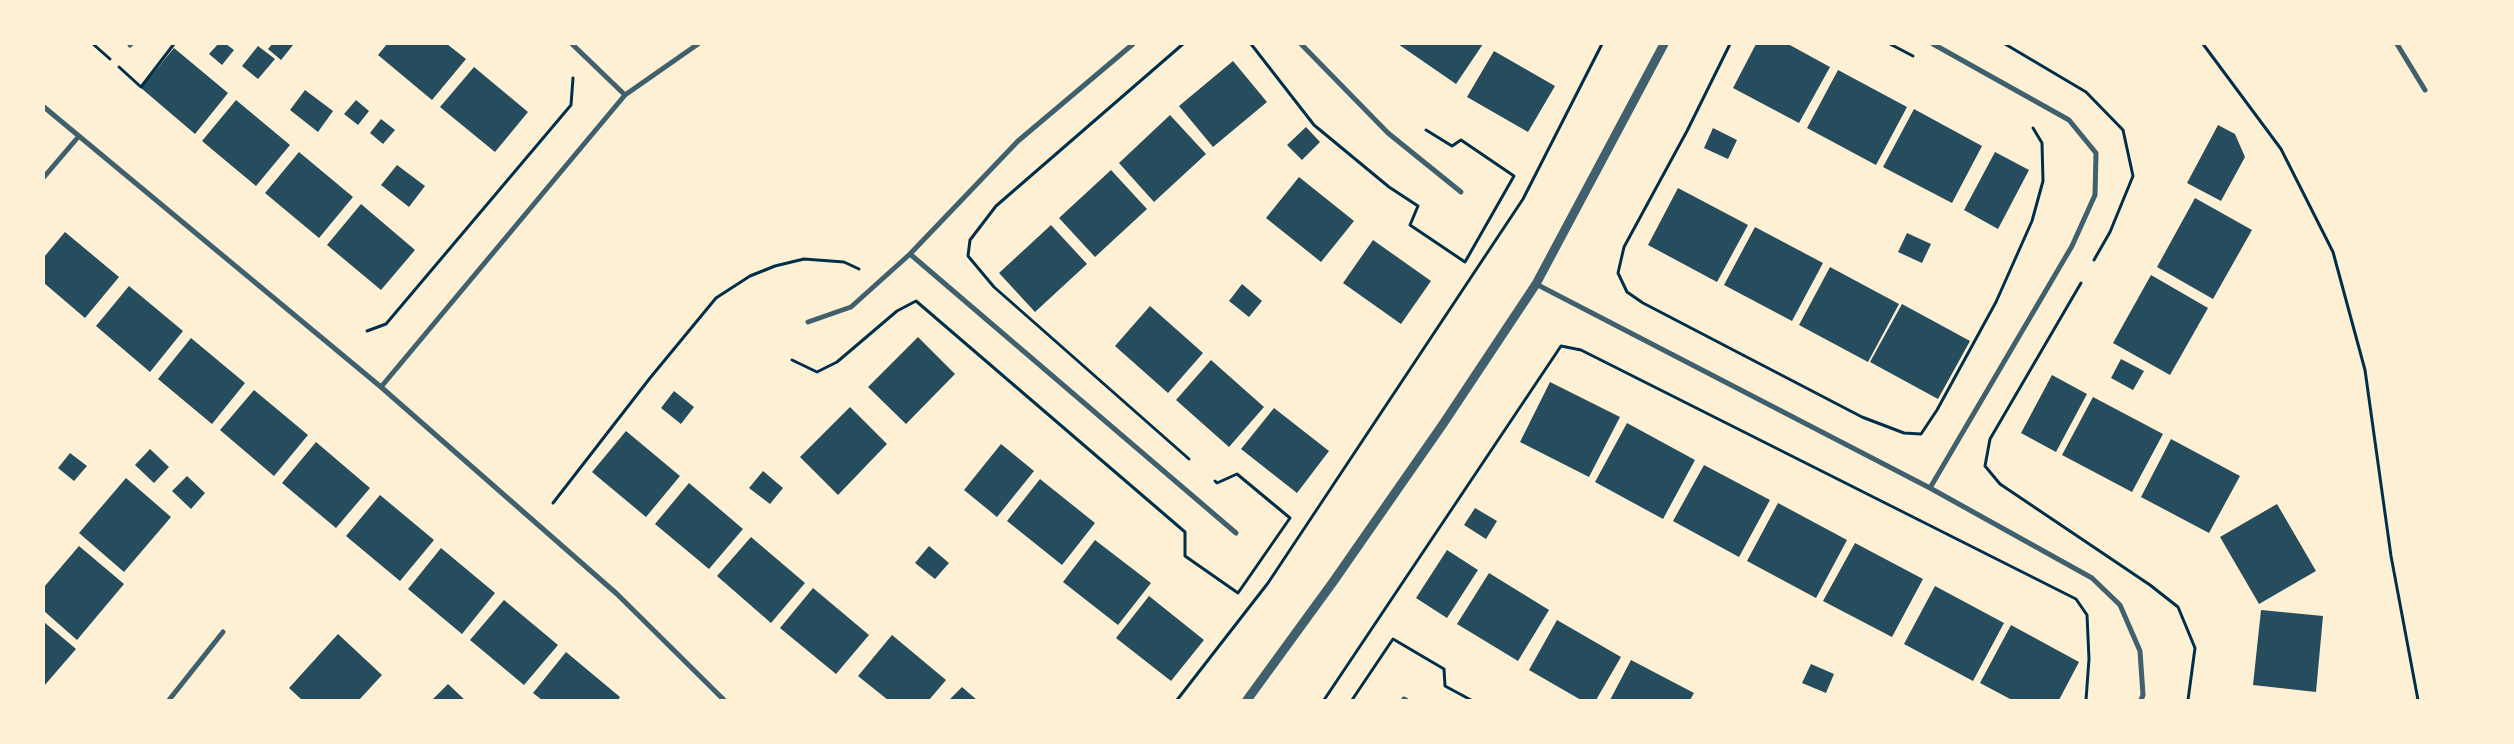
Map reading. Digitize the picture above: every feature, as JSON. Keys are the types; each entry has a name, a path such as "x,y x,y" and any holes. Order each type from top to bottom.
{"street":[{"path":"572,44 625,95"},
{"path":"381,387 625,95 698,44"},
{"path":"808,322 851,307 910,254 1018,141 1133,44"},
{"path":"1301,44 1388,134 1461,192"},
{"path":"1247,700 1404,480 1536,284 1664,44"},
{"path":"1930,488 2072,246 2095,195 2096,152 2069,120 1933,44"},
{"path":"2397,44 2425,90"},
{"path":"44,107 381,387 617,594 724,700"},
{"path":"44,177 79,136"},
{"path":"910,254 1236,533"},
{"path":"1536,284 1930,488 2092,578 2120,605 2140,651 2143,695 2141,700"},
{"path":"169,700 223,632"}],"path":[{"path":"1183,44 996,206 970,240 968,256 994,287 1195,464"},
{"path":"1178,700 1268,583 1518,207 1602,44"},
{"path":"1730,44 1687,131 1624,247 1618,273 1626,292 1642,303 1862,417 1904,432 1921,434 1937,410 1996,302 2032,221 2043,181 2042,143 2031,124"},
{"path":"1890,44 1916,58"},
{"path":"2005,44 2086,92 2123,130 2132,176 2110,232 2090,266"},
{"path":"2203,44 2281,149 2333,252 2365,370 2391,556 2418,700"},
{"path":"367,331 386,324 571,105 573,75"},
{"path":"553,503 644,385 716,298 750,276 775,266 804,259 844,262 862,270"},
{"path":"2085,275 1990,439 1985,466 2000,484 2150,585 2178,608 2195,648 2188,700"},
{"path":"792,360 817,372 837,362 897,311 916,301 1185,532 1186,556 1238,593 1290,518 1237,474 1217,483 1210,477"},
{"path":"1324,700 1561,346 1581,350 2076,599 2087,615 2089,658 2086,700"},
{"path":"1352,700 1392,639 1444,669 1445,686 1470,700"}],"building":[{"path":"218,44 226,44 234,50 222,65 209,54"},
{"path":"272,44 293,45 281,60 268,49"},
{"path":"387,44 447,44 466,59 432,100 378,55"},
{"path":"1398,44 1483,44 1456,84"},
{"path":"1756,44 1788,44 1830,67 1799,123 1733,88"},
{"path":"258,46 275,59 258,79 242,66"},
{"path":"174,48 228,93 195,134 141,88"},
{"path":"1494,51 1555,86 1528,132 1467,97"},
{"path":"1233,61 1267,102 1213,147 1179,106"},
{"path":"474,67 528,112 495,152 440,107"},
{"path":"1838,70 1907,107 1876,165 1807,128"},
{"path":"305,90 333,111 318,132 290,110"},
{"path":"236,100 290,145 256,186 202,141"},
{"path":"356,100 369,111 358,125 344,114"},
{"path":"1914,109 1982,146 1952,203 1883,167"},
{"path":"1170,115 1206,154 1154,202 1119,163"},
{"path":"381,119 395,130 383,144 370,133"},
{"path":"2218,125 2235,134 2245,157 2221,201 2187,183"},
{"path":"1306,127 1320,142 1302,160 1287,145"},
{"path":"1713,128 1737,140 1728,159 1704,148"},
{"path":"299,152 353,197 319,238 265,193"},
{"path":"1995,152 2029,170 1998,229 1964,210"},
{"path":"397,165 425,186 409,207 381,185"},
{"path":"1111,170 1147,209 1095,257 1059,218"},
{"path":"1299,177 1354,221 1321,262 1266,218"},
{"path":"1678,188 1748,225 1717,282 1648,245"},
{"path":"2195,198 2252,230 2213,299 2157,267"},
{"path":"361,204 415,250 381,290 327,245"},
{"path":"1051,225 1087,264 1035,312 999,273"},
{"path":"1755,227 1823,263 1792,321 1724,285"},
{"path":"65,232 119,277 85,318 44,283 44,257"},
{"path":"1907,233 1931,244 1922,263 1898,252"},
{"path":"1373,240 1431,281 1401,324 1343,283"},
{"path":"1830,267 1899,304 1868,362 1799,325"},
{"path":"2151,275 2208,308 2170,375 2113,343"},
{"path":"1242,284 1262,301 1249,317 1229,301"},
{"path":"129,286 183,331 150,372 96,326"},
{"path":"1902,304 1970,341 1938,399 1870,362"},
{"path":"1150,306 1203,353 1168,393 1115,346"},
{"path":"918,337 955,374 906,424 868,387"},
{"path":"191,338 245,383 212,424 158,379"},
{"path":"2121,359 2144,371 2133,390 2111,378"},
{"path":"1211,360 1264,407 1229,447 1176,400"},
{"path":"2052,375 2087,394 2056,452 2021,433"},
{"path":"1550,382 1620,417 1589,477 1520,442"},
{"path":"254,390 308,435 274,476 220,430"},
{"path":"674,391 694,407 681,424 661,408"},
{"path":"2093,397 2163,434 2132,492 2062,455"},
{"path":"850,407 887,444 838,495 800,457"},
{"path":"1274,408 1329,451 1297,493 1241,449"},
{"path":"1627,423 1695,460 1663,519 1595,482"},
{"path":"626,431 680,476 646,517 592,472"},
{"path":"2171,439 2240,476 2209,533 2141,497"},
{"path":"316,442 370,488 336,528 282,483"},
{"path":"1001,444 1034,471 997,517 964,490"},
{"path":"150,449 169,467 154,483 135,465"},
{"path":"70,453 87,466 74,481 58,468"},
{"path":"1704,465 1770,500 1739,557 1673,521"},
{"path":"763,471 783,488 770,504 749,488"},
{"path":"187,476 205,493 191,509 172,491"},
{"path":"126,478 171,517 124,572 79,533"},
{"path":"1040,479 1095,523 1062,565 1007,521"},
{"path":"689,483 743,529 709,569 655,524"},
{"path":"380,495 434,540 400,581 346,536"},
{"path":"1778,503 1847,540 1816,598 1747,561"},
{"path":"2277,504 2316,571 2259,604 2220,537"},
{"path":"1475,508 1497,521 1486,539 1464,525"},
{"path":"751,537 805,583 771,623 717,576"},
{"path":"1095,540 1151,583 1118,625 1063,582"},
{"path":"1855,543 1923,579 1892,637 1823,601"},
{"path":"79,546 124,584 77,640 44,611 44,587"},
{"path":"929,546 949,563 935,579 915,563"},
{"path":"441,548 495,593 462,634 408,589"},
{"path":"1447,550 1478,570 1447,618 1416,598"},
{"path":"1489,573 1549,610 1518,661 1457,624"},
{"path":"1935,586 2004,623 1973,681 1904,644"},
{"path":"813,588 869,635 836,674 780,628"},
{"path":"1149,596 1204,640 1171,681 1116,638"},
{"path":"504,600 558,645 524,685 470,640"},
{"path":"2261,610 2323,616 2316,692 2253,685"},
{"path":"1557,620 1621,657 1596,700 1581,700 1529,670"},
{"path":"44,622 76,649 44,686"},
{"path":"2011,625 2079,662 2059,700 2012,700 1980,683"},
{"path":"338,634 382,675 359,700 302,700 289,688"},
{"path":"892,635 946,680 929,700 888,700 858,676"},
{"path":"566,652 620,697 618,700 542,700 533,693"},
{"path":"1631,660 1694,693 1690,700 1610,700"},
{"path":"1811,664 1834,674 1826,693 1802,683"},
{"path":"448,684 465,700 433,699"},
{"path":"962,687 977,700 949,700"}]}
